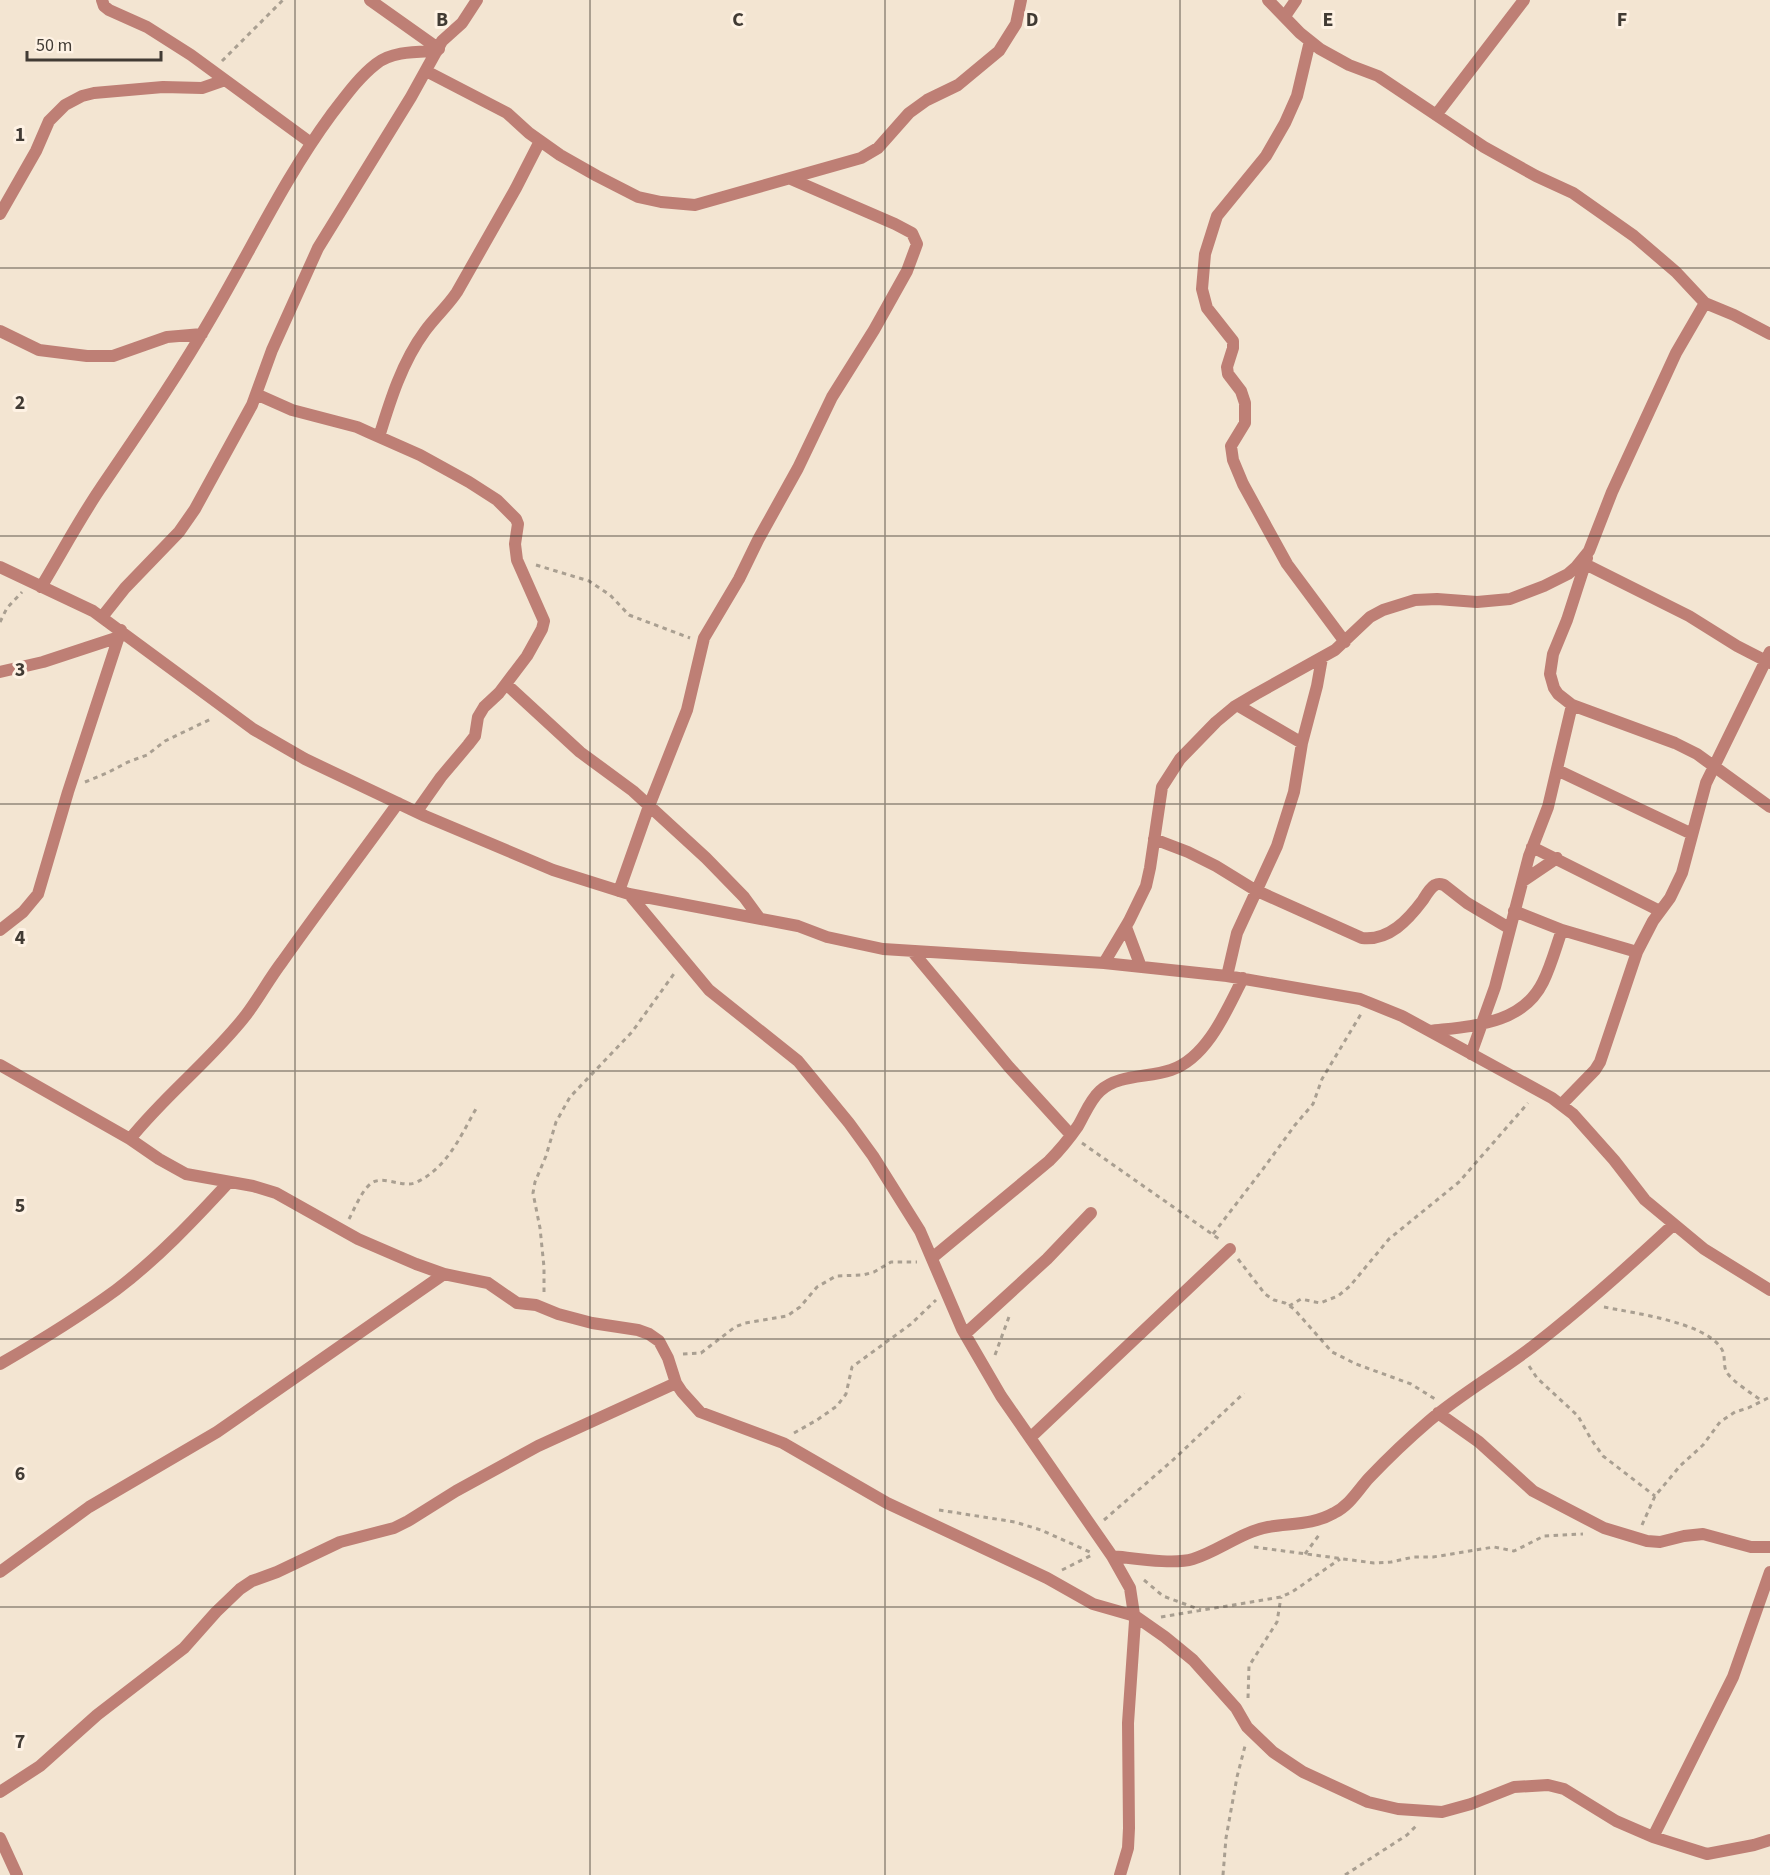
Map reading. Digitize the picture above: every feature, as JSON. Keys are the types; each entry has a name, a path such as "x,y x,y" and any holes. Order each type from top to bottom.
{"street":[{"path":"102,0 109,10 147,27 311,143"},
{"path":"370,0 438,50"},
{"path":"102,617 125,588 179,532 195,509 256,394 272,350 318,248 442,41 462,23 477,0"},
{"path":"426,71 507,113 560,155 638,197 695,205 861,158 878,148 909,113 927,100 958,85 999,51 1016,24 1021,0"},
{"path":"1268,0 1310,41 1339,60 1378,76 1484,147 1536,176 1573,193 1635,236 1676,272 1705,303 1770,334"},
{"path":"1285,16 1296,0"},
{"path":"1436,115 1524,0"},
{"path":"1310,41 1297,96 1285,123 1266,156 1217,216 1205,254 1202,289 1207,308 1233,341 1227,367 1228,374 1241,391 1245,403 1245,423 1231,446 1233,460 1243,484 1287,564 1345,642"},
{"path":"37,585 202,334 286,183 311,143 343,100 377,63 386,57 416,51 438,50"},
{"path":"0,214 36,151 49,121 65,105 82,96 94,93 163,87 202,88 225,80"},
{"path":"379,437 390,398 412,352 425,331 457,292 540,141"},
{"path":"624,892 649,806 687,710 703,643 798,468 832,397 874,330 907,271 916,244 912,233 895,224 790,178"},
{"path":"1705,303 1676,353 1635,441 1589,551 1567,620 1553,654 1550,674 1558,694 1572,705 1675,743 1697,754 1770,807"},
{"path":"0,332 39,350 87,356 113,356 167,337 202,334"},
{"path":"256,394 292,411 357,427 420,455 469,482 510,510 518,524 515,544 517,560 544,621 542,629 527,656 506,684 484,707 478,717 475,736 417,811"},
{"path":"1104,963 1126,927 1146,886 1159,797 1168,776 1200,738 1237,705 1322,658 1345,642 1370,617 1408,602 1437,599 1477,602 1510,599 1568,574 1589,551"},
{"path":"1561,1106 1600,1062 1637,952 1670,898 1682,873 1700,801 1714,767 1769,659 1737,646 1689,616 1585,564"},
{"path":"0,567 93,610 120,634 253,729 305,759 398,803 553,870 624,892 798,926 827,938 883,949 1104,963 1227,976 1368,1002 1430,1031 1539,1091 1561,1106 1572,1114 1614,1160 1645,1200 1673,1225 1704,1249 1770,1290"},
{"path":"0,672 43,662 120,634"},
{"path":"0,930 32,904 38,894 120,634"},
{"path":"1227,976 1237,933 1277,846 1294,792 1302,743 1322,658"},
{"path":"506,684 580,752 633,791 706,858 744,897 760,919"},
{"path":"1237,705 1302,743"},
{"path":"1471,1054 1495,987 1532,847 1548,807 1572,705"},
{"path":"1557,770 1692,834"},
{"path":"130,1139 150,1114 217,1049 247,1014 398,803"},
{"path":"1154,840 1197,856 1255,890 1362,938 1371,939 1396,929 1412,914 1432,887 1440,884 1509,928"},
{"path":"1532,847 1660,911"},
{"path":"1523,881 1557,858"},
{"path":"624,892 709,990 798,1062 849,1123 879,1165 920,1231 965,1334 1001,1396 1109,1552 1130,1588 1138,1618 1128,1723 1129,1835 1128,1848 1120,1875"},
{"path":"1514,911 1562,930 1637,952"},
{"path":"1126,927 1141,967"},
{"path":"1430,1031 1502,1019 1527,1005 1543,983 1562,930"},
{"path":"912,951 1009,1067 1071,1135"},
{"path":"932,1258 1048,1161 1071,1135 1101,1090 1121,1080 1170,1071 1188,1062 1217,1030 1243,978"},
{"path":"0,1065 130,1139 186,1174 254,1186 287,1198 342,1230 416,1264 444,1274 482,1281 494,1286 517,1303 541,1306 558,1314 592,1323 638,1330 654,1337 659,1341 676,1383 700,1412 780,1442 887,1503 1047,1578 1093,1604 1138,1618 1194,1660 1236,1708 1247,1726 1273,1752 1304,1772 1368,1802 1398,1809 1442,1812 1471,1804 1514,1787 1548,1785 1564,1789 1616,1821 1653,1837 1707,1854 1770,1840"},
{"path":"0,1364 49,1336 117,1289 188,1226 229,1182"},
{"path":"965,1334 1020,1284 1091,1213"},
{"path":"1109,1552 1157,1560 1191,1560 1249,1533 1268,1527 1306,1523 1337,1512 1398,1449 1443,1410 1521,1355 1584,1304 1673,1225"},
{"path":"1030,1438 1230,1249"},
{"path":"0,1572 89,1507 217,1432 444,1274"},
{"path":"0,1791 40,1766 97,1715 184,1648 216,1612 252,1581 286,1568 340,1542 394,1528 538,1446 676,1383"},
{"path":"1443,1410 1533,1491 1604,1528 1636,1538 1660,1542 1703,1534 1751,1547 1770,1547"},
{"path":"1653,1837 1733,1677 1770,1572"},
{"path":"0,1838 17,1875"}],"path":[{"path":"212,71 283,0"},
{"path":"517,560 588,581 610,595 629,615 703,643"},
{"path":"0,622 7,608 37,585"},
{"path":"70,788 147,756 165,741 227,709"},
{"path":"541,1306 544,1267 539,1218 533,1193 555,1122 570,1097 632,1032 684,960"},
{"path":"1212,1234 1313,1104 1322,1079 1368,1002"},
{"path":"1289,1306 1301,1299 1320,1303 1332,1300 1350,1286 1389,1239 1459,1182 1539,1091"},
{"path":"342,1230 365,1190 372,1183 377,1180 410,1185 418,1182 442,1164 477,1107"},
{"path":"1071,1135 1212,1234 1230,1249 1265,1294 1289,1306 1332,1352 1356,1364 1411,1384 1443,1410"},
{"path":"663,1350 682,1354 701,1353 735,1327 787,1316 800,1307 817,1287 836,1276 863,1275 891,1263 920,1262 932,1258"},
{"path":"988,1374 1020,1284"},
{"path":"780,1442 837,1406 846,1394 852,1367 911,1324 945,1291"},
{"path":"1584,1304 1670,1321 1710,1338 1721,1348 1725,1356 1726,1370 1731,1377 1762,1401"},
{"path":"1521,1355 1537,1378 1578,1416 1603,1456 1655,1496"},
{"path":"1093,1529 1173,1460 1244,1394"},
{"path":"1636,1538 1655,1496 1680,1466 1703,1445 1720,1422 1735,1412 1770,1397"},
{"path":"938,1510 1015,1522 1048,1533 1094,1554"},
{"path":"1228,1543 1374,1563 1414,1557 1434,1557 1488,1548 1514,1551 1544,1536 1574,1536 1604,1528"},
{"path":"1047,1578 1094,1554 1109,1552"},
{"path":"1138,1618 1281,1597 1340,1559"},
{"path":"1122,1574 1141,1578 1158,1593 1201,1610"},
{"path":"1223,1875 1226,1838 1237,1777 1244,1754 1249,1666 1277,1622 1281,1597"},
{"path":"1345,1875 1407,1834 1430,1811"}]}
